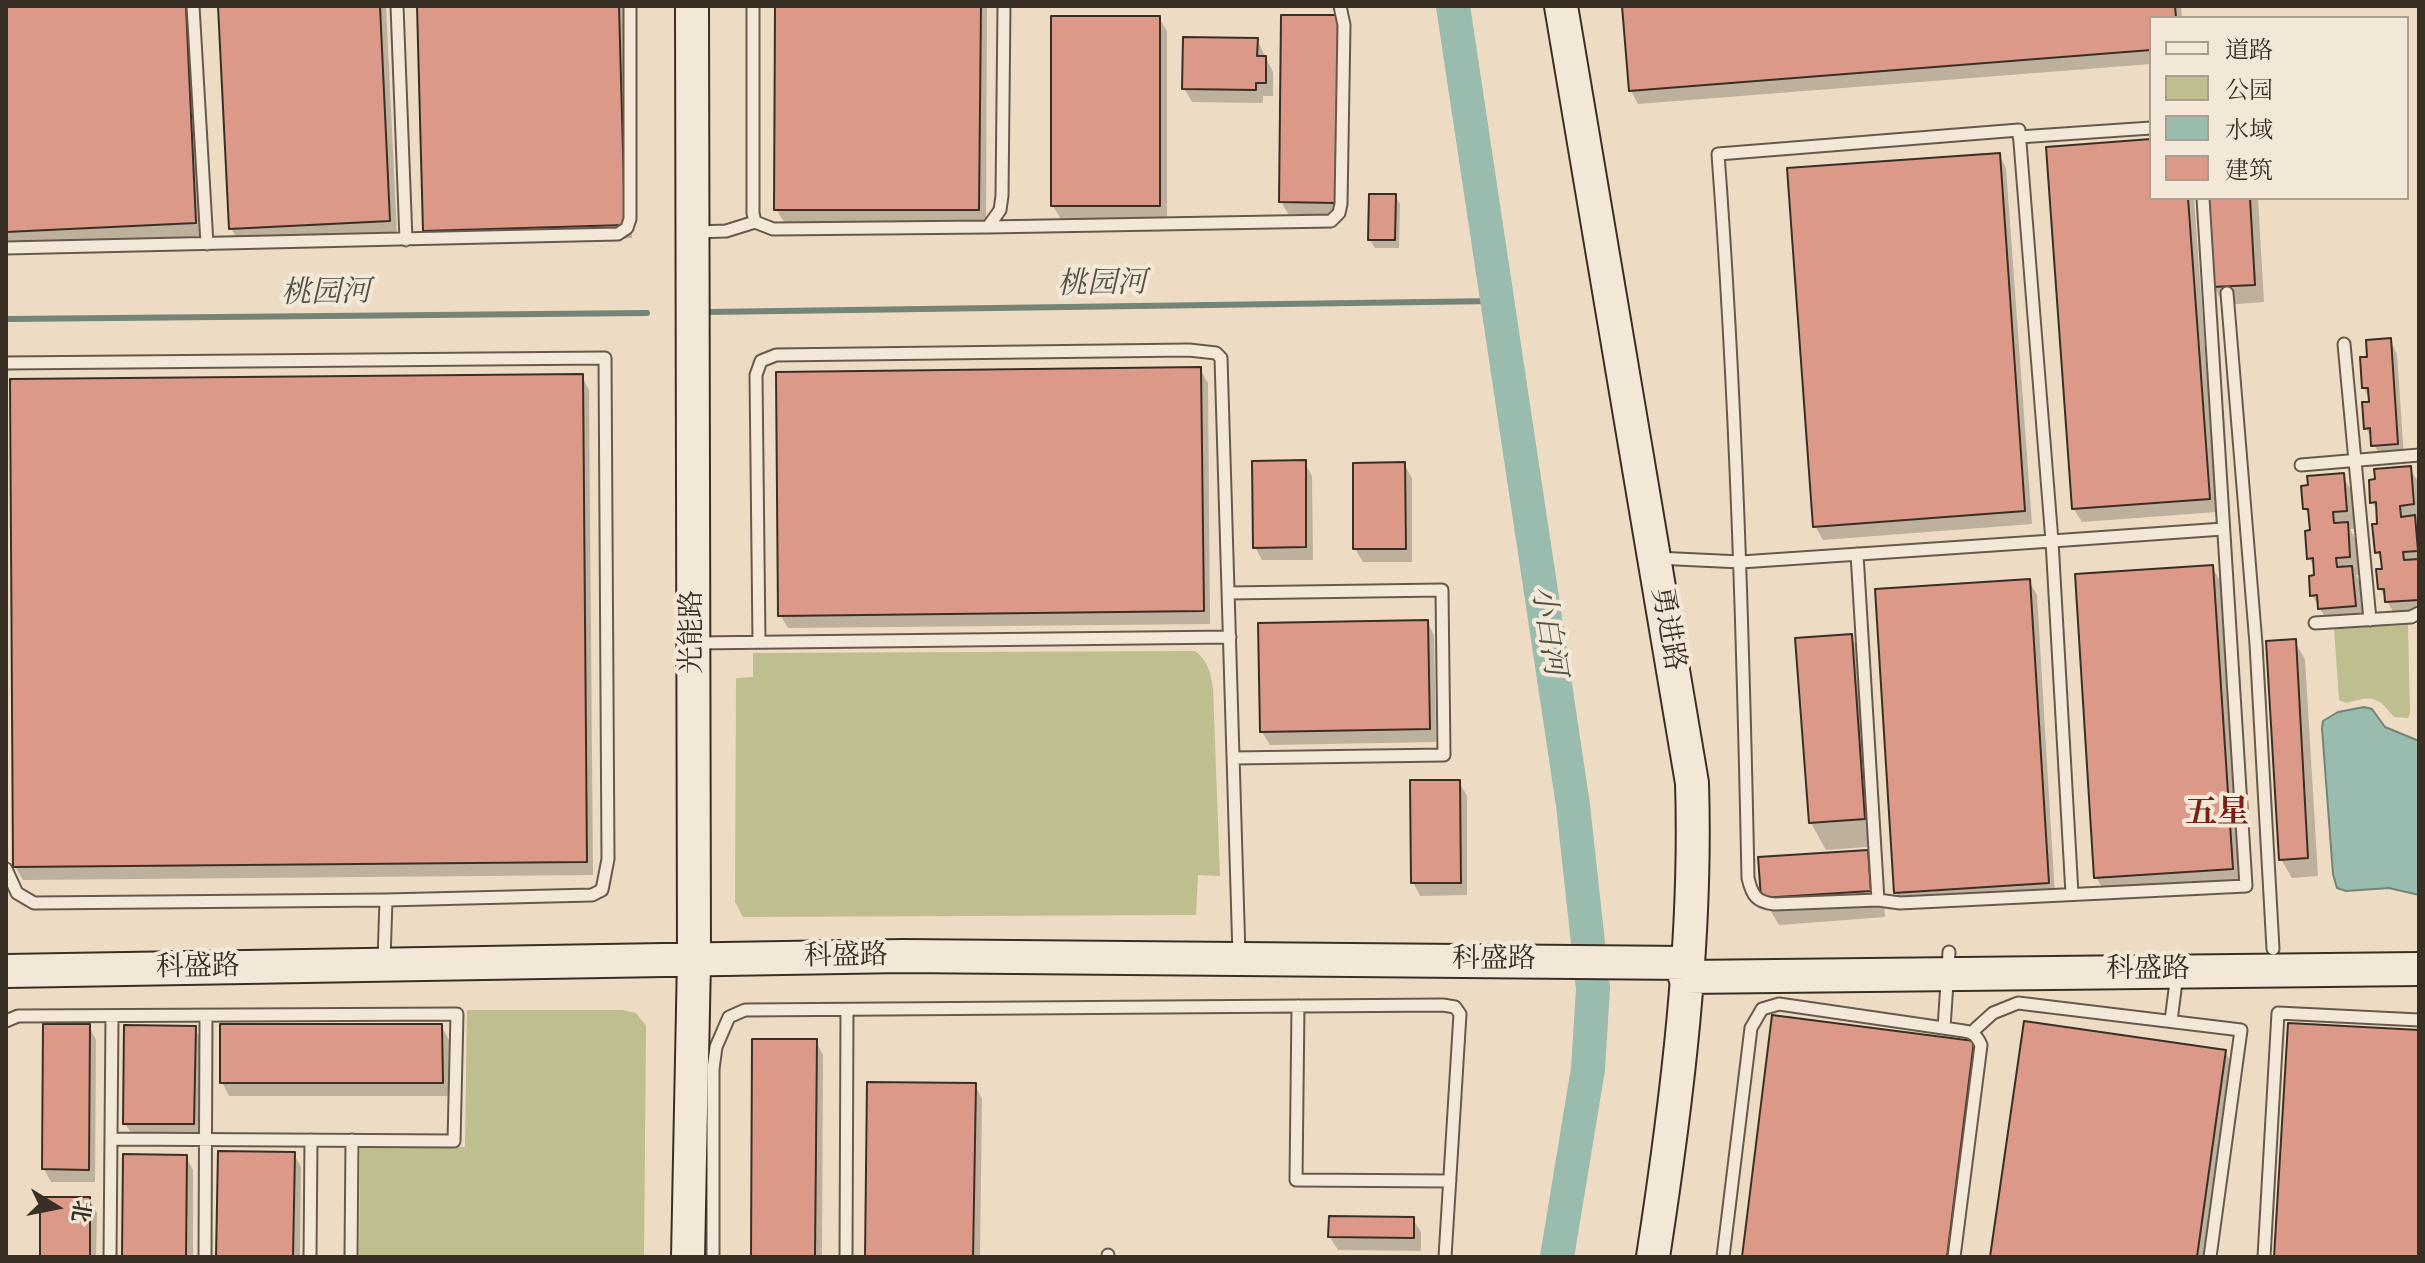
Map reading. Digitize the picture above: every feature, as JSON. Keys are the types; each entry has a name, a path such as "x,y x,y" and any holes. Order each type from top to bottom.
{"street":[{"name":"光能路","path":"688,1257 694,960 692,6"},
{"name":"勇进路","path":"1561,6 1692,783 1693,844 1673,1130 1653,1257"},
{"name":"科盛路","path":"6,971 903,956 1686,965 1948,963 2273,949 2419,948"},
{"name":"科盛路","path":"1948,963 2178,970 2419,969"}],"lane":[{"path":"193,6 207,244"},
{"path":"397,6 406,240"},
{"path":"6,248 618,234 627,228 630,219 630,6"},
{"path":"753,6 755,222"},
{"path":"988,227 1000,210 1002,196 1004,6"},
{"path":"693,233 726,231 755,222 773,229 1331,221 1339,213 1341,204 1344,25 1340,6"},
{"path":"2019,137 2149,128"},
{"path":"2072,894 2052,541 2019,130 1718,154 1732,339 1748,878 1751,894 1761,902 1774,904 1878,900 1900,903 2246,886 2203,200"},
{"path":"2227,293 2256,644 2273,949"},
{"path":"2344,344 2370,620"},
{"path":"759,642 756,375 761,361 776,355 1189,350 1216,353 1221,358 1239,958"},
{"path":"6,363 605,358 608,859 602,890 592,895 386,900 34,903 17,893 6,869"},
{"path":"2301,465 2419,455"},
{"path":"1655,558 1741,562 2223,529"},
{"path":"1857,554 1878,900"},
{"path":"1228,593 1442,590 1444,755 1233,758"},
{"path":"2315,623 2411,617 2419,613"},
{"path":"693,643 1230,637"},
{"path":"384,965 386,900"},
{"path":"1944,1028 1948,963"},
{"path":"2171,1021 2178,970"},
{"path":"1972,1032 1993,1013 2018,1003 2241,1030 2210,1257"},
{"path":"1723,1257 1751,1028 1762,1009 1779,1004 1972,1032 1981,1045 1954,1257"},
{"path":"713,1257 713,1069 721,1030 729,1017 745,1010 1443,1005 1455,1007 1460,1014 1445,1257"},
{"path":"1298,1006 1296,1180 1450,1181"},
{"path":"846,1257 847,1010"},
{"path":"2264,1257 2278,1013 2419,1020"},
{"path":"6,1021 18,1016 457,1014 454,1141 111,1139"},
{"path":"110,1257 112,1016"},
{"path":"205,1257 206,1016"},
{"path":"310,1257 311,1140"},
{"path":"351,1257 352,1140"}],"green space":[{"path":"2408,625 2408,718 2394,717 2373,699 2346,703 2339,700 2334,628"},
{"path":"1195,651 1208,668 1213,688 1220,876 1198,875 1196,915 743,917 735,902 736,678 753,677 753,653"},
{"path":"467,1010 623,1010 636,1013 646,1026 644,1257 359,1257 360,1147 465,1147"}],"water":[{"path":"2364,707 2372,709 2385,727 2419,741 2419,895 2389,888 2346,891 2337,888 2333,874 2323,721 2338,712"}],"building":[{"path":"6,6 186,6 196,223 6,232"},
{"path":"218,6 380,6 390,221 229,229"},
{"path":"417,6 619,6 625,225 423,231"},
{"path":"775,6 981,6 979,210 774,210"},
{"path":"1622,6 2175,6 2176,16 2149,16 2149,50 1629,91"},
{"path":"1281,15 1338,15 1336,203 1279,202"},
{"path":"1051,16 1160,16 1160,206 1051,206"},
{"path":"1183,37 1258,38 1257,56 1266,56 1266,83 1256,83 1256,90 1182,89"},
{"path":"2149,139 2149,200 2188,200 2210,499 2072,509 2046,147"},
{"path":"2000,153 2025,511 1813,527 1787,168"},
{"path":"1369,194 1396,194 1395,240 1368,240"},
{"path":"2207,200 2250,200 2255,285 2212,287"},
{"path":"2391,338 2398,444 2371,446 2370,428 2364,429 2362,402 2369,402 2368,388 2362,388 2360,357 2367,357 2366,340"},
{"path":"1201,367 1204,611 778,616 776,372"},
{"path":"583,374 587,862 13,867 10,379"},
{"path":"1306,460 1306,547 1253,548 1252,461"},
{"path":"1405,462 1406,549 1353,549 1353,463"},
{"path":"2411,466 2414,504 2400,506 2401,517 2415,515 2418,551 2403,552 2404,560 2419,559 2419,600 2385,602 2384,589 2378,589 2376,569 2382,569 2380,552 2375,553 2372,524 2377,524 2376,502 2370,503 2369,480 2375,479 2374,469"},
{"path":"2344,473 2347,511 2333,512 2334,523 2348,522 2350,557 2336,558 2337,567 2352,566 2356,606 2318,609 2317,595 2310,596 2309,576 2314,575 2313,558 2307,559 2305,531 2310,530 2308,509 2303,509 2301,486 2308,485 2307,476"},
{"path":"2213,565 2233,869 2094,878 2075,574"},
{"path":"2030,579 2049,883 1894,893 1875,589"},
{"path":"1428,620 1430,729 1260,732 1258,623"},
{"path":"1852,634 1865,819 1809,823 1795,638"},
{"path":"2296,639 2308,858 2279,860 2266,641"},
{"path":"1410,780 1460,780 1461,883 1411,883"},
{"path":"1868,850 1871,891 1761,898 1758,857"},
{"path":"1772,1015 1974,1041 1947,1257 1742,1257"},
{"path":"2024,1021 2226,1050 2197,1257 1990,1257"},
{"path":"2288,1023 2419,1030 2419,1257 2274,1257"},
{"path":"43,1024 90,1024 89,1170 42,1169"},
{"path":"220,1024 442,1024 443,1083 220,1083"},
{"path":"124,1025 196,1026 194,1124 123,1124"},
{"path":"752,1039 817,1039 815,1257 751,1257"},
{"path":"867,1082 976,1083 973,1257 865,1257"},
{"path":"218,1151 295,1152 293,1257 216,1257"},
{"path":"123,1154 187,1155 186,1257 122,1257"},
{"path":"40,1197 90,1197 90,1257 40,1257"},
{"path":"1329,1216 1414,1217 1414,1238 1328,1237"}],"waterway":[{"name":"小白河","path":"1453,6 1573,805 1593,989 1588,1069 1557,1257"},
{"name":"桃园河","path":"707,312 1497,301"},
{"name":"桃园河","path":"6,319 647,313"}],"district":[{"name":"五星","path":"2217,814"}]}
